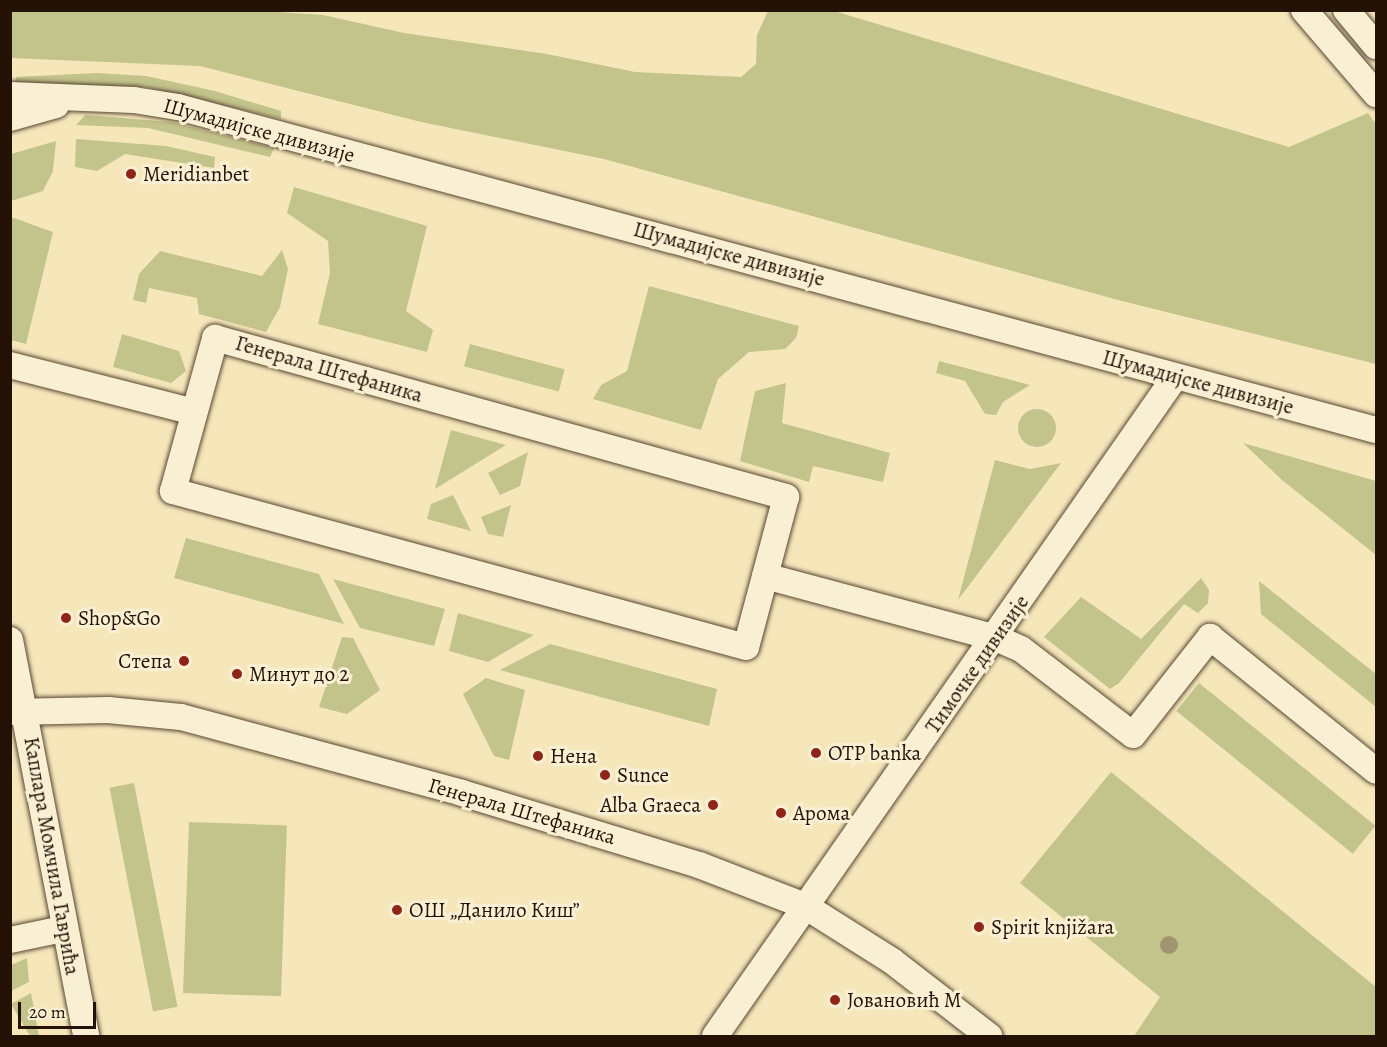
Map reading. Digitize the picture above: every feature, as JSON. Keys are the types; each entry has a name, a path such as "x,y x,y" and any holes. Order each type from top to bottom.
{"street":[{"path":"1304,10 1377,94"},
{"path":"1346,10 1377,46"},
{"name":"Шумадијске дивизије","path":"10,95 134,100 178,107 1377,430"},
{"name":"Шумадијске дивизије","path":"10,118 78,99"},
{"name":"Генерала Штефаника","path":"215,338 786,497 765,576 746,647 173,491 215,338"},
{"path":"10,365 194,412"},
{"name":"Тимочке дивизије","path":"715,1036 996,638 1174,377"},
{"path":"765,576 996,638 1021,649 1133,735 1210,637 1377,771"},
{"name":"Каплара Момчила Гаврића","path":"10,640 18,711 86,1036"},
{"name":"Генерала Штефаника","path":"18,711 127,711 198,721 588,830 710,868 805,906 892,961 989,1036"},
{"path":"10,940 63,929"}],"green space":[{"path":"11,11 262,11 323,15 404,33 547,54 635,72 741,77 756,64 757,35 768,11 834,11 1289,147 1368,113 1376,124 1376,364 1118,300 604,159 421,122 200,66 11,58"},
{"path":"97,73 146,76 215,91 281,111 281,119 145,87 15,87 16,77"},
{"path":"85,115 171,122 274,148 270,157 148,128 76,125"},
{"path":"76,139 166,146 215,157 214,168 125,154 97,171 75,167"},
{"path":"56,141 53,171 43,191 11,201 11,154"},
{"path":"294,187 427,226 406,311 433,330 427,352 318,324 330,273 328,241 287,213"},
{"path":"14,218 53,232 26,344 11,340 10,219"},
{"path":"282,250 288,269 280,307 266,332 199,314 197,298 149,288 146,303 133,300 139,274 160,251 262,276"},
{"path":"649,286 799,326 796,338 785,349 749,352 718,379 701,430 593,399 601,385 627,371"},
{"path":"122,334 179,351 186,371 171,383 113,367"},
{"path":"470,344 565,369 559,392 464,366"},
{"path":"939,361 1030,385 1003,402 996,415 985,414 965,381 936,373"},
{"path":"786,383 782,423 890,453 883,482 813,466 809,482 740,461 755,391"},
{"path":"1037,409 1051,414 1056,428 1051,442 1037,447 1023,442 1018,428 1023,414"},
{"path":"451,430 506,445 435,489"},
{"path":"1243,443 1376,481 1376,555 1282,480"},
{"path":"528,452 520,486 500,495 488,473"},
{"path":"995,460 1030,469 1061,463 958,600"},
{"path":"453,495 471,531 427,519 431,504"},
{"path":"511,505 503,537 488,534 481,517"},
{"path":"186,538 319,574 344,624 174,578"},
{"path":"1201,578 1209,590 1208,603 1198,613 1184,604 1119,683 1110,689 1044,637 1081,597 1141,639"},
{"path":"333,579 445,609 434,646 360,628"},
{"path":"1259,581 1376,674 1376,707 1261,614"},
{"path":"458,613 534,635 488,662 449,651"},
{"path":"342,637 353,638 380,690 347,714 319,707"},
{"path":"550,644 717,689 709,726 500,670"},
{"path":"486,678 525,690 509,760 494,756 463,694"},
{"path":"1199,683 1375,826 1353,854 1176,711"},
{"path":"1111,772 1376,987 1376,1036 1134,1036 1160,997 1020,883"},
{"path":"134,783 178,1007 153,1012 109,788"},
{"path":"189,822 287,825 281,996 183,993"},
{"path":"27,958 29,982 11,991 11,965"},
{"path":"31,993 39,1036 30,1036 11,1004"}],"place":[{"name":"Meridianbet","path":"131,174"},
{"name":"Shop&Go","path":"66,618"},
{"name":"Степа","path":"184,661"},
{"name":"Минут до 2","path":"237,674"},
{"name":"OTP banka","path":"816,753"},
{"name":"Нена","path":"538,756"},
{"name":"Sunce","path":"605,775"},
{"name":"Alba Graeca","path":"713,805"},
{"name":"Арома","path":"781,813"},
{"name":"ОШ „Данило Киш”","path":"397,910"},
{"name":"Spirit knjižara","path":"979,927"},
{"name":"Јовановић М","path":"835,1000"}]}
